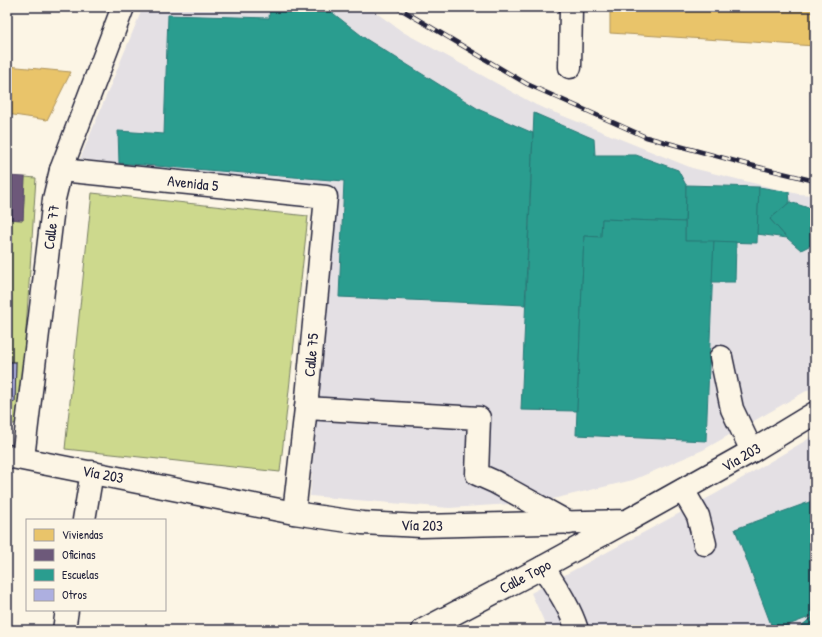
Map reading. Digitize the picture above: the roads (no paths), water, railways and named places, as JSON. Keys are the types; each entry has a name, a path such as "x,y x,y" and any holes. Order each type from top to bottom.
{"street":[{"name":"Calle 77","path":"15,457 54,199 61,170 124,7"},
{"path":"570,67 571,7"},
{"name":"Avenida 5","path":"61,170 326,197"},
{"name":"Calle 75","path":"294,513 306,408 326,197"},
{"path":"721,357 732,409 752,451"},
{"path":"306,408 479,418 477,474 495,482 569,522"},
{"name":"Vía 203","path":"15,457 294,513 362,523 421,526 627,521 752,451 815,413"},
{"path":"84,519 92,472"},
{"path":"684,490 698,516 705,544"},
{"name":"Calle Topo","path":"423,630 627,521"},
{"path":"543,567 574,618 577,630"},
{"path":"64,630 67,611"}],"railway":[{"path":"397,7 527,84 646,137 815,181"}]}
